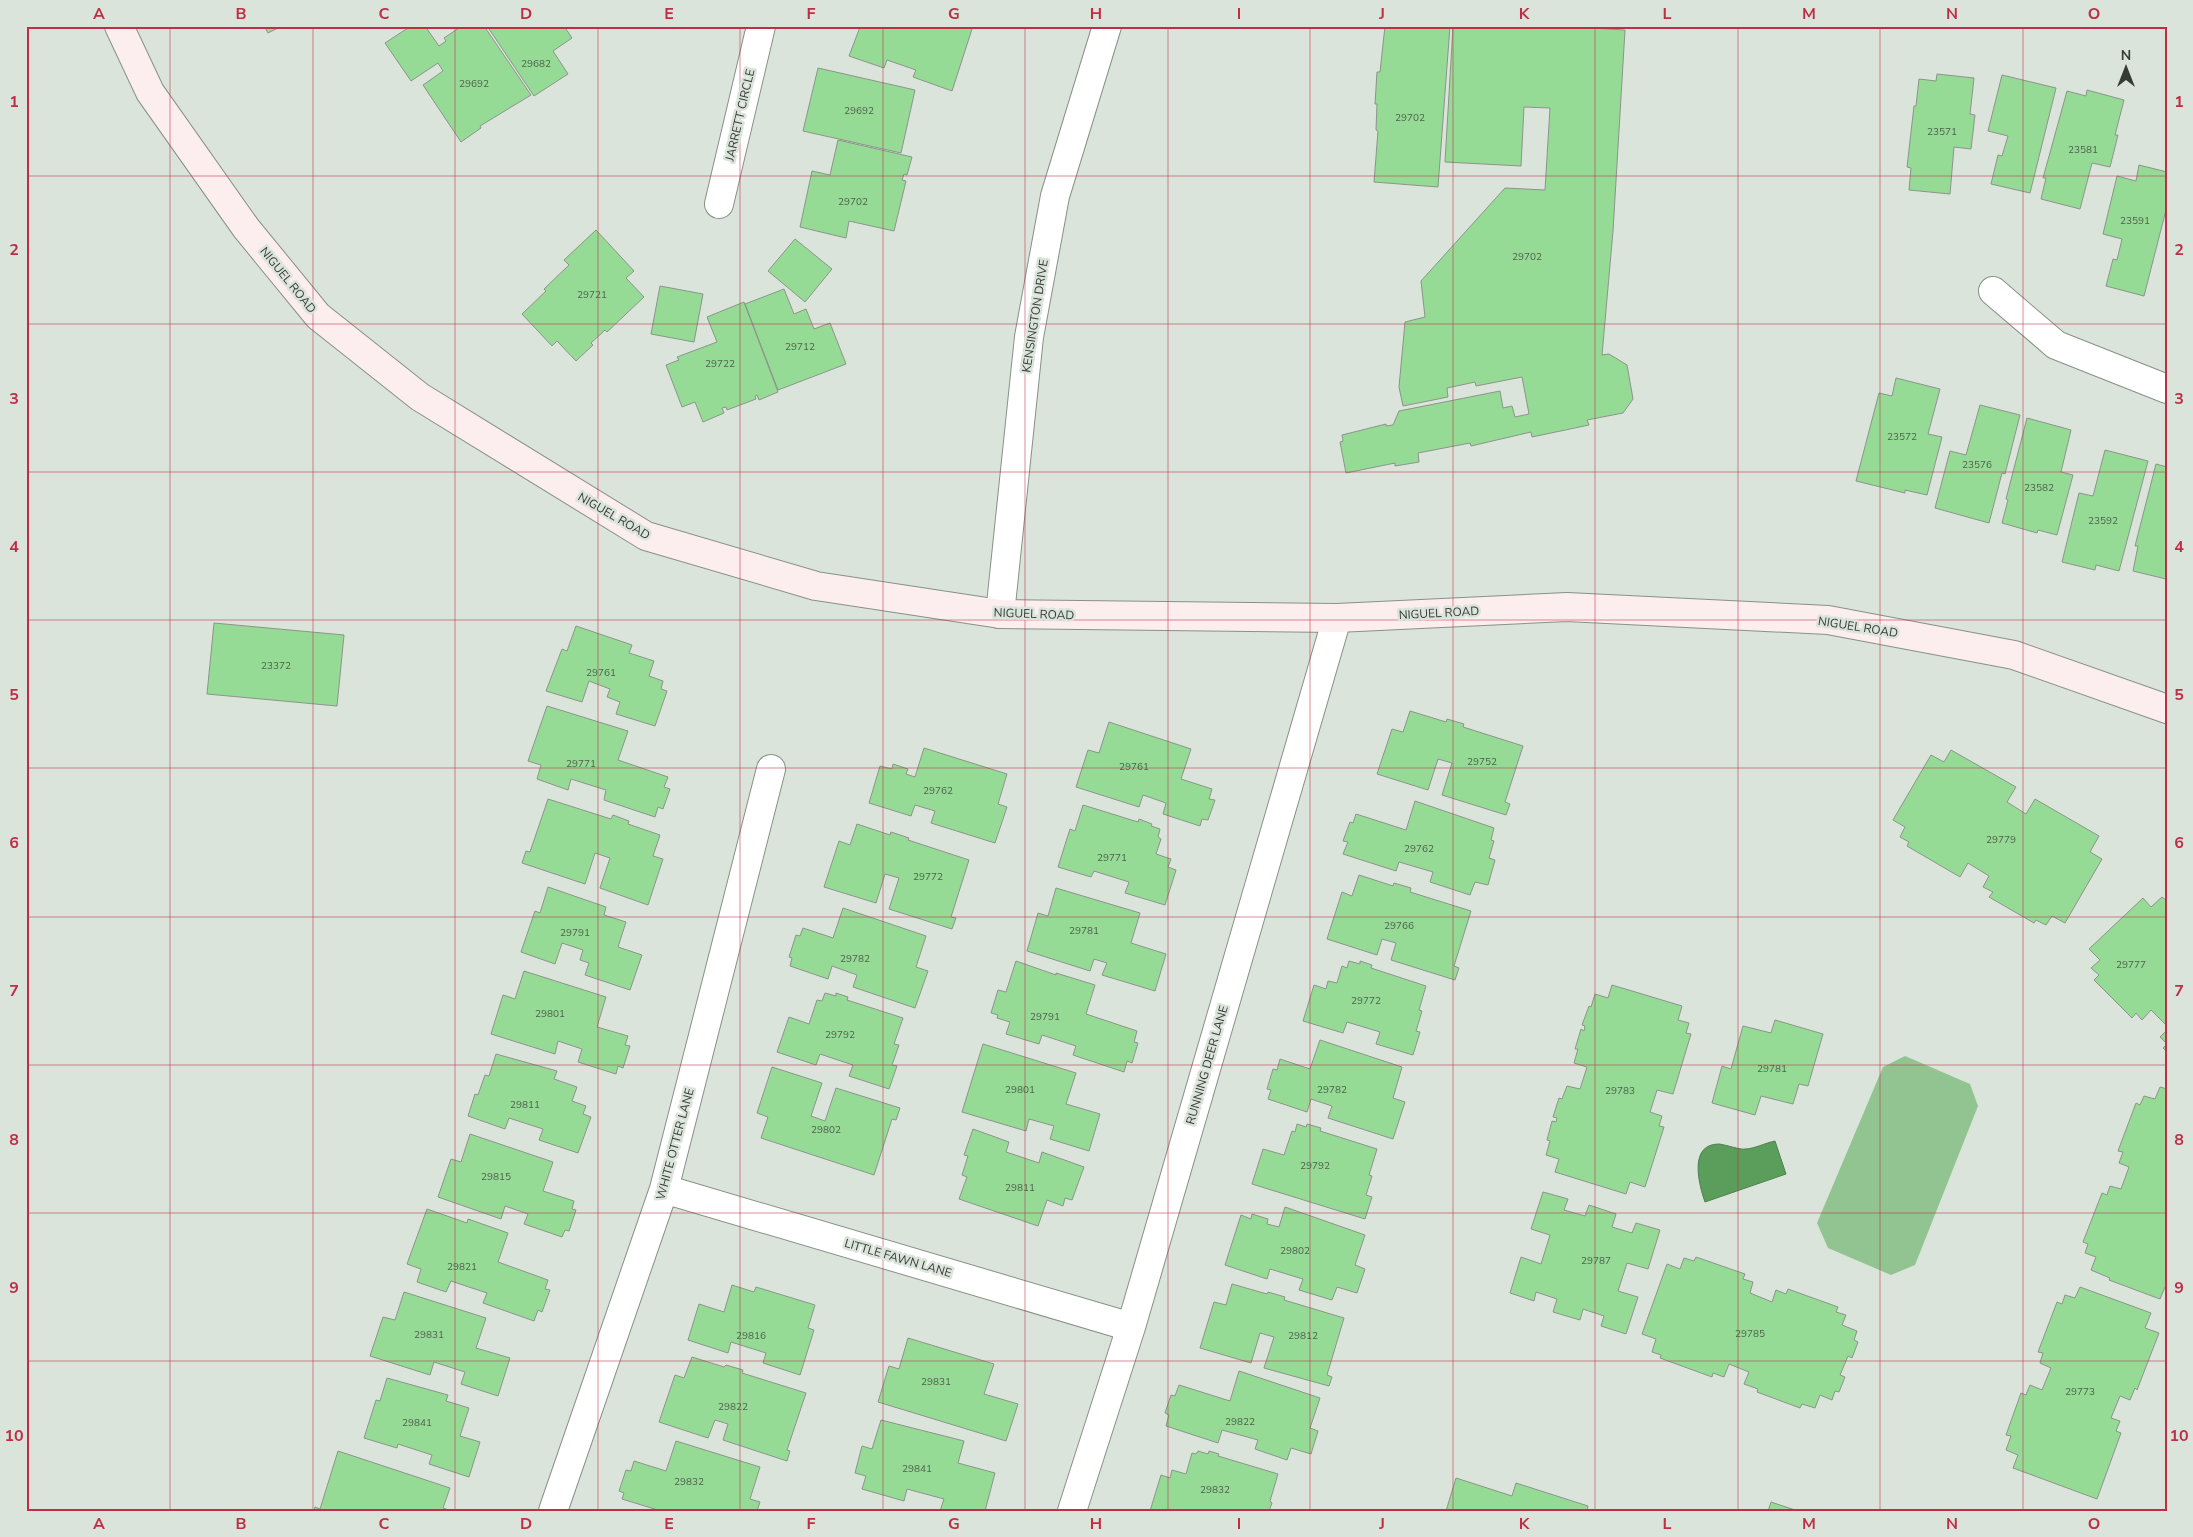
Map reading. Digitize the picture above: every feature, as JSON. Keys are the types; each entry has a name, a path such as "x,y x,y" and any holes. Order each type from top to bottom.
{"main road":[{"name":"NIGUEL ROAD","path":"119,26 150,92 246,228 318,316 420,397 646,536 816,586 1000,614 1337,618 1567,607 1828,620 2014,655 2167,709"}],"street":[{"name":"JARRETT CIRCLE","path":"719,204 761,26"},
{"name":"KENSINGTON DRIVE","path":"1000,614 1029,337 1046,243 1055,196 1107,26"},
{"path":"1992,290 2056,345 2167,389"},
{"name":"RUNNING DEER LANE","path":"1072,1511 1131,1327 1337,618"},
{"name":"WHITE OTTER LANE","path":"553,1511 664,1189 771,769"},
{"name":"LITTLE FAWN LANE","path":"664,1189 1131,1327"}],"shaded area":[{"path":"1905,1056 1970,1084 1978,1106 1915,1265 1891,1275 1828,1248 1817,1223 1883,1067"},
{"path":"1775,1141 1786,1174 1705,1202 1700,1186 1698,1167 1699,1158 1703,1151 1709,1146 1719,1144 1745,1149"}],"building":[{"path":"264,26 282,26 268,33"},
{"path":"411,26 425,26 439,46 446,41 444,38 462,26 484,26 531,95 480,126 481,128 461,142 423,85 443,71 438,63 411,81 385,43"},
{"path":"487,26 564,26 572,38 553,51 568,74 534,96"},
{"path":"857,26 973,26 952,91 913,77 916,70 887,60 884,68 849,56 860,27"},
{"path":"1385,26 1450,26 1438,187 1374,182 1378,131 1376,130 1377,104 1375,104 1377,72 1380,72"},
{"path":"1453,26 1556,26 1625,30 1613,231 1602,355 1609,354 1627,365 1633,399 1623,413 1587,420 1589,425 1532,437 1531,432 1471,446 1470,443 1418,453 1419,462 1395,466 1395,463 1346,473 1340,442 1343,441 1342,435 1386,424 1386,426 1393,425 1399,411 1500,391 1503,408 1512,406 1515,417 1529,414 1522,377 1476,386 1475,382 1447,388 1448,397 1403,406 1399,387 1405,322 1425,317 1421,281 1505,188 1545,190 1550,108 1524,107 1521,166 1445,162"},
{"path":"818,68 915,90 901,153 803,131"},
{"path":"1937,74 1974,78 1970,114 1975,115 1971,149 1954,147 1950,194 1909,190 1911,168 1907,167 1919,79 1936,81"},
{"path":"2002,75 2056,88 2030,193 1991,184 1998,155 2002,156 2008,136 1988,131"},
{"path":"2087,90 2124,100 2115,135 2118,135 2110,167 2092,163 2080,209 2041,199 2046,178 2043,178 2067,91 2086,96"},
{"path":"838,140 912,157 907,175 904,174 902,180 906,181 894,231 849,221 846,238 800,227 812,171 830,175"},
{"path":"2139,165 2167,172 2167,206 2144,296 2106,286 2113,259 2117,260 2122,239 2103,234 2117,176 2136,181"},
{"path":"596,230 634,271 626,278 644,297 607,332 605,330 591,343 593,345 576,361 557,341 552,346 522,314 569,265 564,260"},
{"path":"795,239 832,269 805,302 768,271"},
{"path":"660,286 703,294 694,342 651,334"},
{"path":"784,289 794,314 806,309 814,329 830,323 846,364 778,390 745,304"},
{"path":"744,302 778,392 759,400 757,395 755,396 756,399 727,410 726,407 722,408 724,413 703,422 695,402 682,407 666,365 679,360 677,357 717,342 707,317"},
{"path":"1896,378 1940,389 1928,434 1942,437 1927,495 1905,490 1905,493 1856,481 1879,393 1892,396"},
{"path":"1980,405 2020,415 2005,474 2002,473 1989,523 1935,508 1950,451 1966,455"},
{"path":"2027,418 2071,430 2061,472 2073,475 2057,535 2038,530 2037,533 2002,523 2008,500 2006,499"},
{"path":"2105,450 2148,461 2119,571 2096,565 2095,570 2062,562 2079,493 2093,496"},
{"path":"2156,464 2167,467 2166,579 2133,571 2138,546 2135,546"},
{"path":"214,623 344,635 337,706 207,694"},
{"path":"576,626 632,645 629,653 654,661 649,676 663,681 661,689 667,691 655,726 616,714 620,702 607,697 610,689 589,681 582,702 546,691 562,649 567,651"},
{"path":"547,706 628,731 618,760 668,777 664,787 670,789 663,809 658,807 655,817 604,800 606,790 571,779 568,790 537,779 541,765 528,761"},
{"path":"1410,711 1446,722 1447,719 1464,724 1463,727 1523,746 1505,802 1510,804 1506,815 1442,795 1452,763 1438,759 1428,790 1377,774 1392,729 1403,732"},
{"path":"1109,722 1191,749 1181,779 1212,789 1209,799 1215,800 1208,820 1202,819 1200,826 1163,814 1166,803 1143,795 1139,807 1076,787 1088,750 1099,753"},
{"path":"924,748 1007,774 998,804 1007,807 995,843 931,823 935,811 915,805 911,816 869,803 880,766 892,769 893,764 908,769 906,774 915,777"},
{"path":"1951,750 2016,787 2007,802 2026,814 2035,799 2099,836 2090,852 2102,859 2065,923 2052,916 2046,925 2036,920 2034,923 1989,897 1993,892 1983,887 1989,876 1968,863 1960,877 1907,846 1909,842 1900,837 1905,827 1893,820 1931,755 1944,762"},
{"path":"548,799 611,819 613,815 629,821 628,824 660,835 653,856 663,859 648,905 600,888 610,858 595,853 585,884 522,863 526,851 530,852"},
{"path":"1415,801 1494,828 1491,840 1494,841 1489,858 1495,860 1488,885 1475,882 1470,895 1430,882 1433,872 1399,862 1396,871 1343,854 1348,842 1343,841 1350,822 1353,823 1356,814 1406,830"},
{"path":"1083,805 1138,822 1139,819 1160,829 1158,837 1161,839 1156,854 1171,859 1168,867 1176,870 1165,905 1125,893 1129,882 1094,871 1091,877 1058,867 1070,829 1075,831"},
{"path":"857,824 890,835 891,832 909,838 908,840 969,860 951,917 956,918 952,929 889,909 899,878 885,874 876,903 824,887 839,841 850,845"},
{"path":"1359,875 1393,886 1394,883 1411,888 1410,892 1471,911 1454,966 1459,968 1455,980 1391,960 1396,943 1382,939 1377,955 1327,939 1342,892 1352,896"},
{"path":"548,887 606,907 604,915 626,922 618,947 642,955 630,990 585,975 589,963 580,960 583,950 562,943 555,964 521,952 535,911 540,913"},
{"path":"1056,888 1140,913 1131,943 1166,954 1155,991 1102,975 1107,963 1094,959 1090,971 1027,951 1038,913 1048,916"},
{"path":"2162,897 2167,901 2167,1026 2151,1010 2142,1020 2136,1013 2132,1018 2094,980 2099,975 2091,968 2100,960 2089,949 2143,898 2151,907"},
{"path":"843,908 926,936 916,967 928,971 915,1008 853,987 857,975 832,966 828,979 790,966 792,958 789,957 796,935 800,936 803,928 833,938"},
{"path":"1016,961 1056,975 1056,973 1095,985 1086,1014 1137,1031 1134,1042 1138,1043 1132,1063 1127,1061 1124,1072 1073,1055 1076,1046 1042,1035 1039,1044 1006,1034 1010,1022 997,1018 998,1015 991,1013 998,990 1006,992"},
{"path":"1349,961 1360,964 1360,961 1372,965 1371,968 1426,986 1419,1010 1422,1011 1416,1031 1420,1032 1413,1055 1376,1044 1380,1032 1347,1022 1343,1033 1303,1021 1314,985 1326,989 1328,981 1337,983 1342,966 1347,968"},
{"path":"524,971 606,997 597,1027 628,1036 625,1045 630,1046 623,1068 618,1066 616,1074 578,1062 582,1049 558,1041 555,1054 491,1034 503,995 515,999"},
{"path":"1612,985 1682,1006 1678,1020 1689,1023 1686,1033 1691,1034 1673,1094 1657,1090 1650,1112 1662,1116 1659,1126 1664,1127 1645,1187 1630,1182 1626,1194 1555,1172 1559,1159 1546,1155 1550,1141 1547,1140 1552,1121 1556,1122 1557,1118 1553,1117 1559,1098 1562,1099 1567,1086 1580,1089 1587,1067 1574,1063 1578,1049 1575,1049 1581,1029 1584,1031 1585,1026 1582,1025 1589,1006 1591,1007 1595,994 1608,998"},
{"path":"825,993 836,996 836,993 848,997 847,1000 903,1018 894,1044 899,1045 892,1065 897,1066 889,1089 849,1076 853,1065 820,1054 816,1065 777,1052 789,1017 809,1024 817,1000 822,1001"},
{"path":"1775,1020 1823,1034 1808,1086 1799,1084 1793,1104 1761,1096 1755,1115 1712,1103 1722,1066 1731,1069 1743,1026 1771,1033"},
{"path":"2167,1030 2167,1044 2160,1037"},
{"path":"1320,1040 1402,1067 1393,1098 1405,1102 1393,1139 1328,1118 1332,1106 1311,1099 1307,1112 1268,1099 1271,1090 1267,1089 1273,1069 1277,1070 1280,1059 1310,1069"},
{"path":"983,1044 1076,1073 1066,1104 1100,1114 1089,1151 1050,1139 1054,1126 1029,1119 1026,1131 962,1112"},
{"path":"2167,1044 2167,1052 2163,1048"},
{"path":"496,1054 557,1071 554,1079 577,1087 572,1101 586,1106 583,1114 591,1117 578,1153 539,1140 543,1129 509,1118 505,1129 468,1116 475,1094 478,1095 485,1075 489,1076"},
{"path":"772,1067 822,1083 811,1116 825,1121 836,1088 900,1108 896,1120 892,1119 874,1175 761,1138 768,1117 757,1113"},
{"path":"2160,1087 2167,1089 2167,1287 2165,1287 2160,1299 2109,1280 2110,1278 2091,1270 2096,1257 2085,1253 2088,1244 2083,1242 2102,1193 2107,1195 2110,1186 2121,1189 2129,1167 2119,1163 2123,1152 2118,1151 2136,1103 2140,1105 2144,1096 2155,1099"},
{"path":"1297,1124 1306,1127 1307,1124 1321,1128 1320,1131 1377,1149 1369,1175 1372,1176 1366,1195 1372,1197 1365,1219 1252,1184 1263,1149 1284,1155 1292,1131 1295,1132"},
{"path":"973,1129 1009,1142 1006,1152 1039,1163 1042,1152 1084,1167 1072,1200 1065,1198 1063,1206 1047,1200 1038,1226 959,1199 967,1177 962,1175 968,1156 964,1155"},
{"path":"470,1134 553,1162 543,1191 574,1201 572,1209 576,1210 569,1231 565,1230 562,1237 524,1224 528,1214 505,1206 501,1219 438,1197 451,1159 461,1162"},
{"path":"1543,1192 1568,1199 1564,1210 1585,1216 1589,1205 1616,1214 1612,1227 1632,1233 1636,1223 1660,1230 1648,1269 1627,1263 1618,1291 1638,1297 1626,1334 1601,1326 1604,1316 1583,1309 1580,1320 1553,1312 1557,1299 1536,1292 1534,1301 1510,1293 1521,1257 1541,1264 1550,1235 1531,1229"},
{"path":"1285,1207 1365,1235 1355,1265 1365,1269 1357,1293 1337,1287 1332,1300 1299,1290 1303,1279 1270,1269 1267,1279 1225,1265 1241,1215 1251,1219 1252,1214 1268,1219 1267,1224 1279,1227"},
{"path":"427,1209 467,1223 468,1219 508,1233 498,1262 548,1280 545,1289 550,1290 542,1312 538,1310 534,1321 483,1303 487,1293 451,1281 446,1292 417,1282 421,1269 407,1264"},
{"path":"1696,1257 1745,1274 1743,1279 1753,1282 1750,1293 1772,1302 1776,1290 1786,1294 1788,1289 1838,1307 1836,1312 1846,1315 1842,1325 1857,1331 1854,1340 1858,1342 1852,1358 1848,1356 1840,1375 1845,1377 1839,1392 1835,1391 1832,1400 1820,1395 1815,1408 1802,1404 1800,1408 1757,1392 1758,1389 1744,1384 1749,1372 1729,1364 1724,1377 1713,1373 1712,1377 1660,1358 1661,1355 1652,1352 1656,1339 1642,1334 1667,1264 1680,1269 1684,1258 1694,1261"},
{"path":"1232,1284 1285,1297 1284,1300 1344,1318 1327,1375 1332,1377 1329,1386 1264,1368 1274,1337 1260,1333 1251,1363 1200,1348 1214,1302 1226,1305"},
{"path":"732,1285 754,1292 756,1287 815,1305 808,1328 814,1330 800,1375 763,1363 766,1353 731,1342 728,1353 688,1340 699,1304 724,1312"},
{"path":"2080,1287 2151,1313 2145,1328 2159,1333 2137,1390 2135,1388 2130,1400 2120,1396 2111,1418 2120,1421 2116,1431 2121,1433 2097,1499 2013,1468 2018,1455 2006,1450 2011,1436 2006,1435 2021,1393 2026,1395 2030,1385 2042,1390 2051,1368 2040,1363 2043,1353 2038,1352 2057,1302 2062,1304 2065,1295 2075,1298"},
{"path":"404,1292 486,1318 476,1348 510,1358 498,1396 461,1384 465,1372 434,1362 430,1375 370,1356 383,1317 395,1320"},
{"path":"908,1338 994,1364 984,1394 1018,1404 1006,1441 878,1402 889,1366 899,1369"},
{"path":"692,1357 724,1367 726,1365 743,1370 742,1373 806,1393 787,1450 790,1451 787,1461 723,1440 728,1424 715,1420 708,1438 659,1422 675,1375 684,1378"},
{"path":"1239,1371 1320,1398 1310,1428 1318,1431 1311,1454 1291,1448 1287,1460 1255,1449 1258,1440 1222,1430 1218,1443 1166,1426 1169,1415 1165,1413 1171,1395 1175,1396 1179,1385 1230,1401"},
{"path":"387,1378 448,1395 446,1401 469,1408 460,1436 480,1442 469,1477 429,1464 432,1455 398,1444 397,1448 364,1438 376,1400 380,1401"},
{"path":"881,1420 964,1441 958,1463 995,1473 985,1511 940,1511 944,1499 907,1489 904,1501 862,1489 866,1476 855,1473 862,1446 872,1449"},
{"path":"676,1441 760,1467 750,1499 760,1502 757,1511 661,1511 622,1499 624,1493 619,1491 626,1470 631,1471 634,1461 666,1471"},
{"path":"338,1451 450,1488 443,1508 452,1511 314,1511 315,1507 320,1509"},
{"path":"1198,1451 1208,1454 1209,1451 1219,1454 1218,1456 1278,1474 1269,1511 1150,1511 1161,1475 1170,1478 1172,1470 1186,1474 1192,1453 1196,1454"},
{"path":"1456,1478 1512,1496 1516,1483 1588,1506 1587,1511 1446,1511"},
{"path":"1771,1502 1798,1511 1768,1511"}]}
